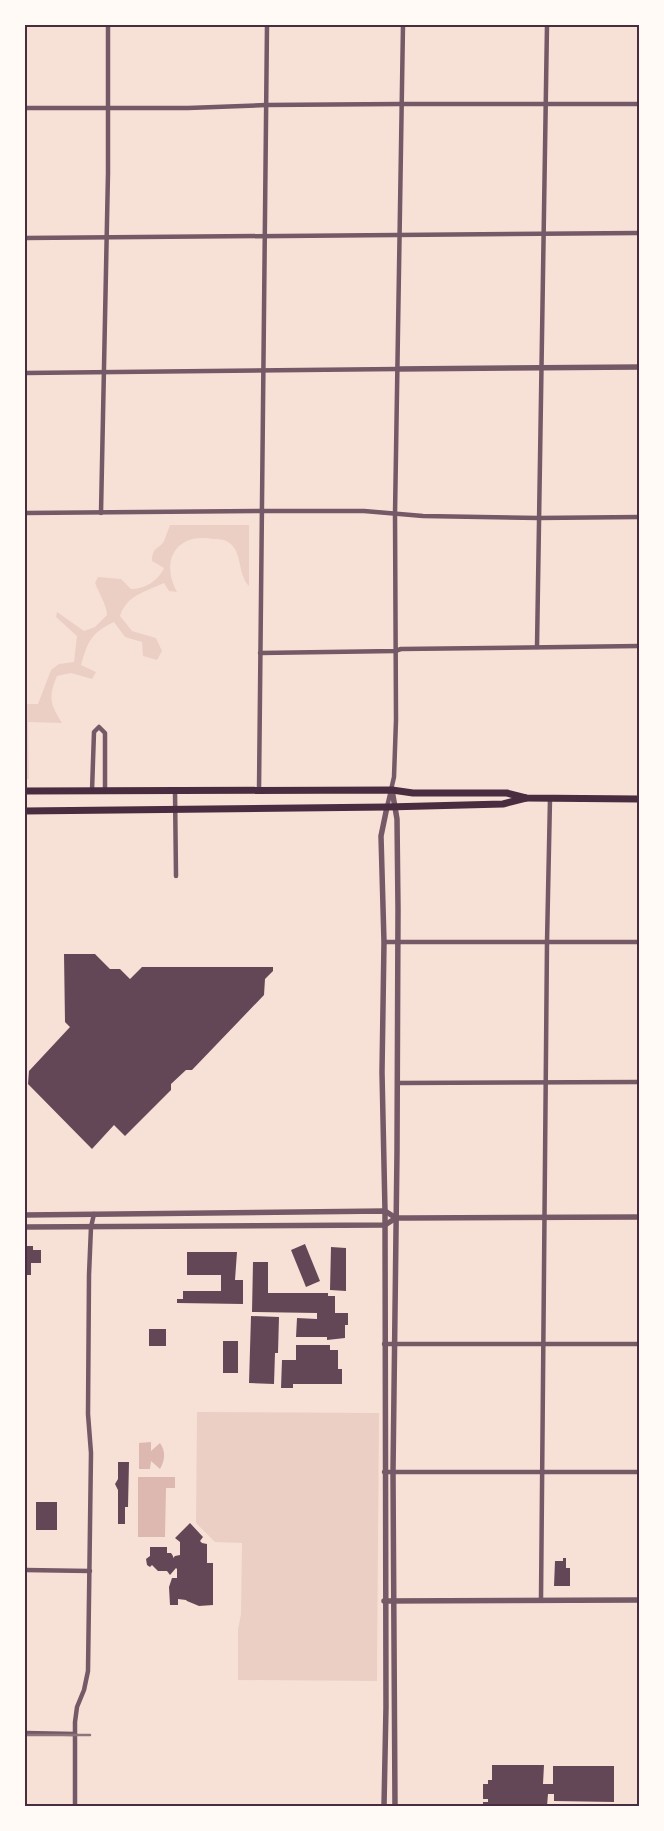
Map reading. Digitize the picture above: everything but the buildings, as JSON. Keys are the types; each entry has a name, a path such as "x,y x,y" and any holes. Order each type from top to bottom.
{"main road":[{"path":"25,791 392,790 413,793 507,793 526,798 550,799 639,799"},
{"path":"25,810 387,807 503,804 526,798"}],"street":[{"path":"101,513 107,237 108,25"},
{"path":"259,790 267,25"},
{"path":"384,1806 386,1707 384,1601 385,1211 382,1072 384,942 382,836 394,777 396,730 395,514 402,25"},
{"path":"537,647 547,25"},
{"path":"25,108 400,104 639,104"},
{"path":"25,238 639,233"},
{"path":"25,373 639,367"},
{"path":"25,513 262,511 364,512 422,516 538,518 639,517"},
{"path":"260,653 639,646"},
{"path":"92,791 94,732 98,727 105,733 106,791"},
{"path":"392,790 396,806 396,1059 398,1083 393,1472 395,1806"},
{"path":"175,791 176,876"},
{"path":"541,1600 550,799"},
{"path":"384,942 639,942"},
{"path":"398,1083 639,1082"},
{"path":"25,1215 385,1211 396,1218"},
{"path":"243,1212 243,1225"},
{"path":"75,1806 77,1706 84,1690 88,1671 91,1453 88,1394 89,1275 91,1227 94,1214"},
{"path":"25,1227 385,1225 396,1218 639,1217"},
{"path":"384,1344 639,1344"},
{"path":"384,1472 639,1472"},
{"path":"25,1570 90,1571"},
{"path":"384,1601 639,1600"},
{"path":"25,1734 75,1734"}],"shaded area":[{"path":"170,525 249,525 249,586 245,581 236,551 225,540 200,538 189,540 181,545 175,551 171,560 170,570 177,592 169,591 164,583 132,599 127,603 120,616 132,631 156,638 162,651 157,660 143,656 142,642 125,637 114,622 95,634 88,644 81,665 96,672 92,679 71,673 57,676 54,683 51,695 53,705 62,723 28,722 29,779 25,779 25,704 38,704 51,670 59,664 74,662 77,636 56,617 57,612 84,631 95,627 107,615 95,583 98,577 121,579 131,589 141,588 150,583 158,577 164,568 152,561 155,550 164,541"},
{"path":"197,1412 379,1413 377,1681 238,1680 242,1543 215,1542 196,1523"},
{"path":"151,1442 151,1451 160,1443 162,1446 164,1459 162,1466 160,1469 151,1461 150,1469 139,1469 139,1443"},
{"path":"138,1477 175,1477 175,1488 166,1488 165,1537 138,1537"}],"railway":[{"path":"25,1735 90,1735"}]}
